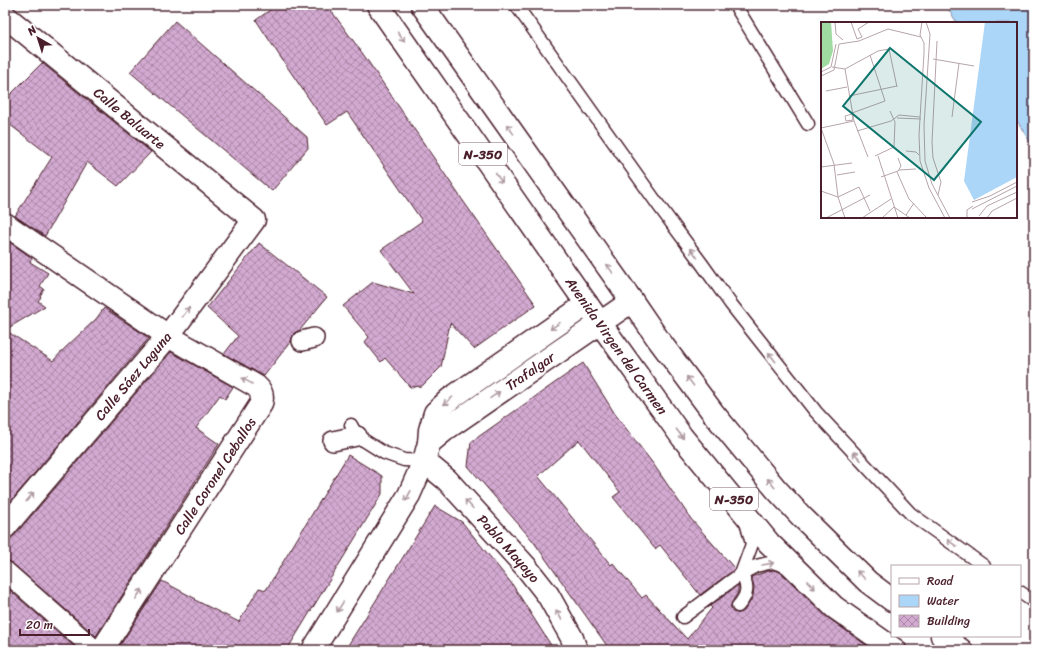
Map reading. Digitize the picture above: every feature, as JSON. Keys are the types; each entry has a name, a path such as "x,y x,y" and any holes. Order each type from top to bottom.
{"main road":[{"name":"Avenida Virgen del Carmen","path":"378,5 600,323 682,436 769,543 834,607 895,650"},
{"name":"N-350","path":"422,5 658,339 714,414 776,489 801,516 868,582 891,599"},
{"name":"Calle Baluarte","path":"5,16 258,223"},
{"name":"Calle Sáez Laguna","path":"5,527 168,336 258,223"},
{"name":"Calle Coronel Ceballos","path":"5,224 168,336 256,386 266,399 261,404 102,650"},
{"name":"Trafalgar","path":"427,452 446,429 632,301"},
{"name":"Trafalgar","path":"313,650 409,495 427,452 430,430 435,413 450,399 587,304"},
{"name":"Pablo Mayayo","path":"427,452 447,480 526,567 548,595 572,638 576,650"},
{"path":"943,637 961,650"}],"street":[{"path":"333,441 354,431"},
{"path":"5,571 95,650"}],"lane":[{"path":"516,5 730,303 816,412 910,514 983,565"},
{"path":"735,5 808,124"},
{"path":"354,431 384,453 404,460 427,452"},
{"path":"741,574 752,544 744,513"},
{"path":"683,617 741,574 756,566 773,562 796,570"},
{"path":"738,606 746,594 747,587 741,574"},
{"path":"1021,593 1034,602"}],"water":[{"path":"946,5 1034,5 1034,149 1017,121 1017,22 956,22"}],"building":[{"path":"277,5 327,5 363,54 536,305 474,349 450,323 441,367 422,386 410,387 385,358 381,362 365,342 369,337 343,306 373,282 414,294 381,250 422,221 347,112 327,125 279,55 256,20"},
{"path":"175,21 307,137 308,148 272,191 130,72"},
{"path":"42,63 151,152 118,186 87,162 45,236 15,216 52,157 5,121 5,100"},
{"path":"5,239 32,258 30,262 48,273 40,286 44,289 38,301 45,306 5,330"},
{"path":"259,243 327,297 300,330 294,333 291,341 264,376 224,354 238,336 207,308"},
{"path":"104,308 149,338 5,508 5,330 53,361 96,319"},
{"path":"171,352 233,387 225,399 220,395 196,428 219,444 96,636 12,563 5,560 5,539 10,539 15,535"},
{"path":"583,363 615,414 654,465 691,519 735,569 700,595 660,545 655,549 613,497 620,492 579,440 538,476 611,565 613,563 642,598 646,595 687,639 712,608 710,606 738,585 738,592 731,604 731,608 733,612 736,613 744,611 753,596 754,586 751,577 773,570 780,572 786,577 827,617 873,650 610,650 533,541 468,466 471,442"},
{"path":"348,455 382,476 382,494 287,650 117,650 162,581 196,599 195,600 239,622 259,588 266,590"},
{"path":"435,506 462,522 512,584 554,650 345,650"},
{"path":"5,586 78,650 5,650"}]}
